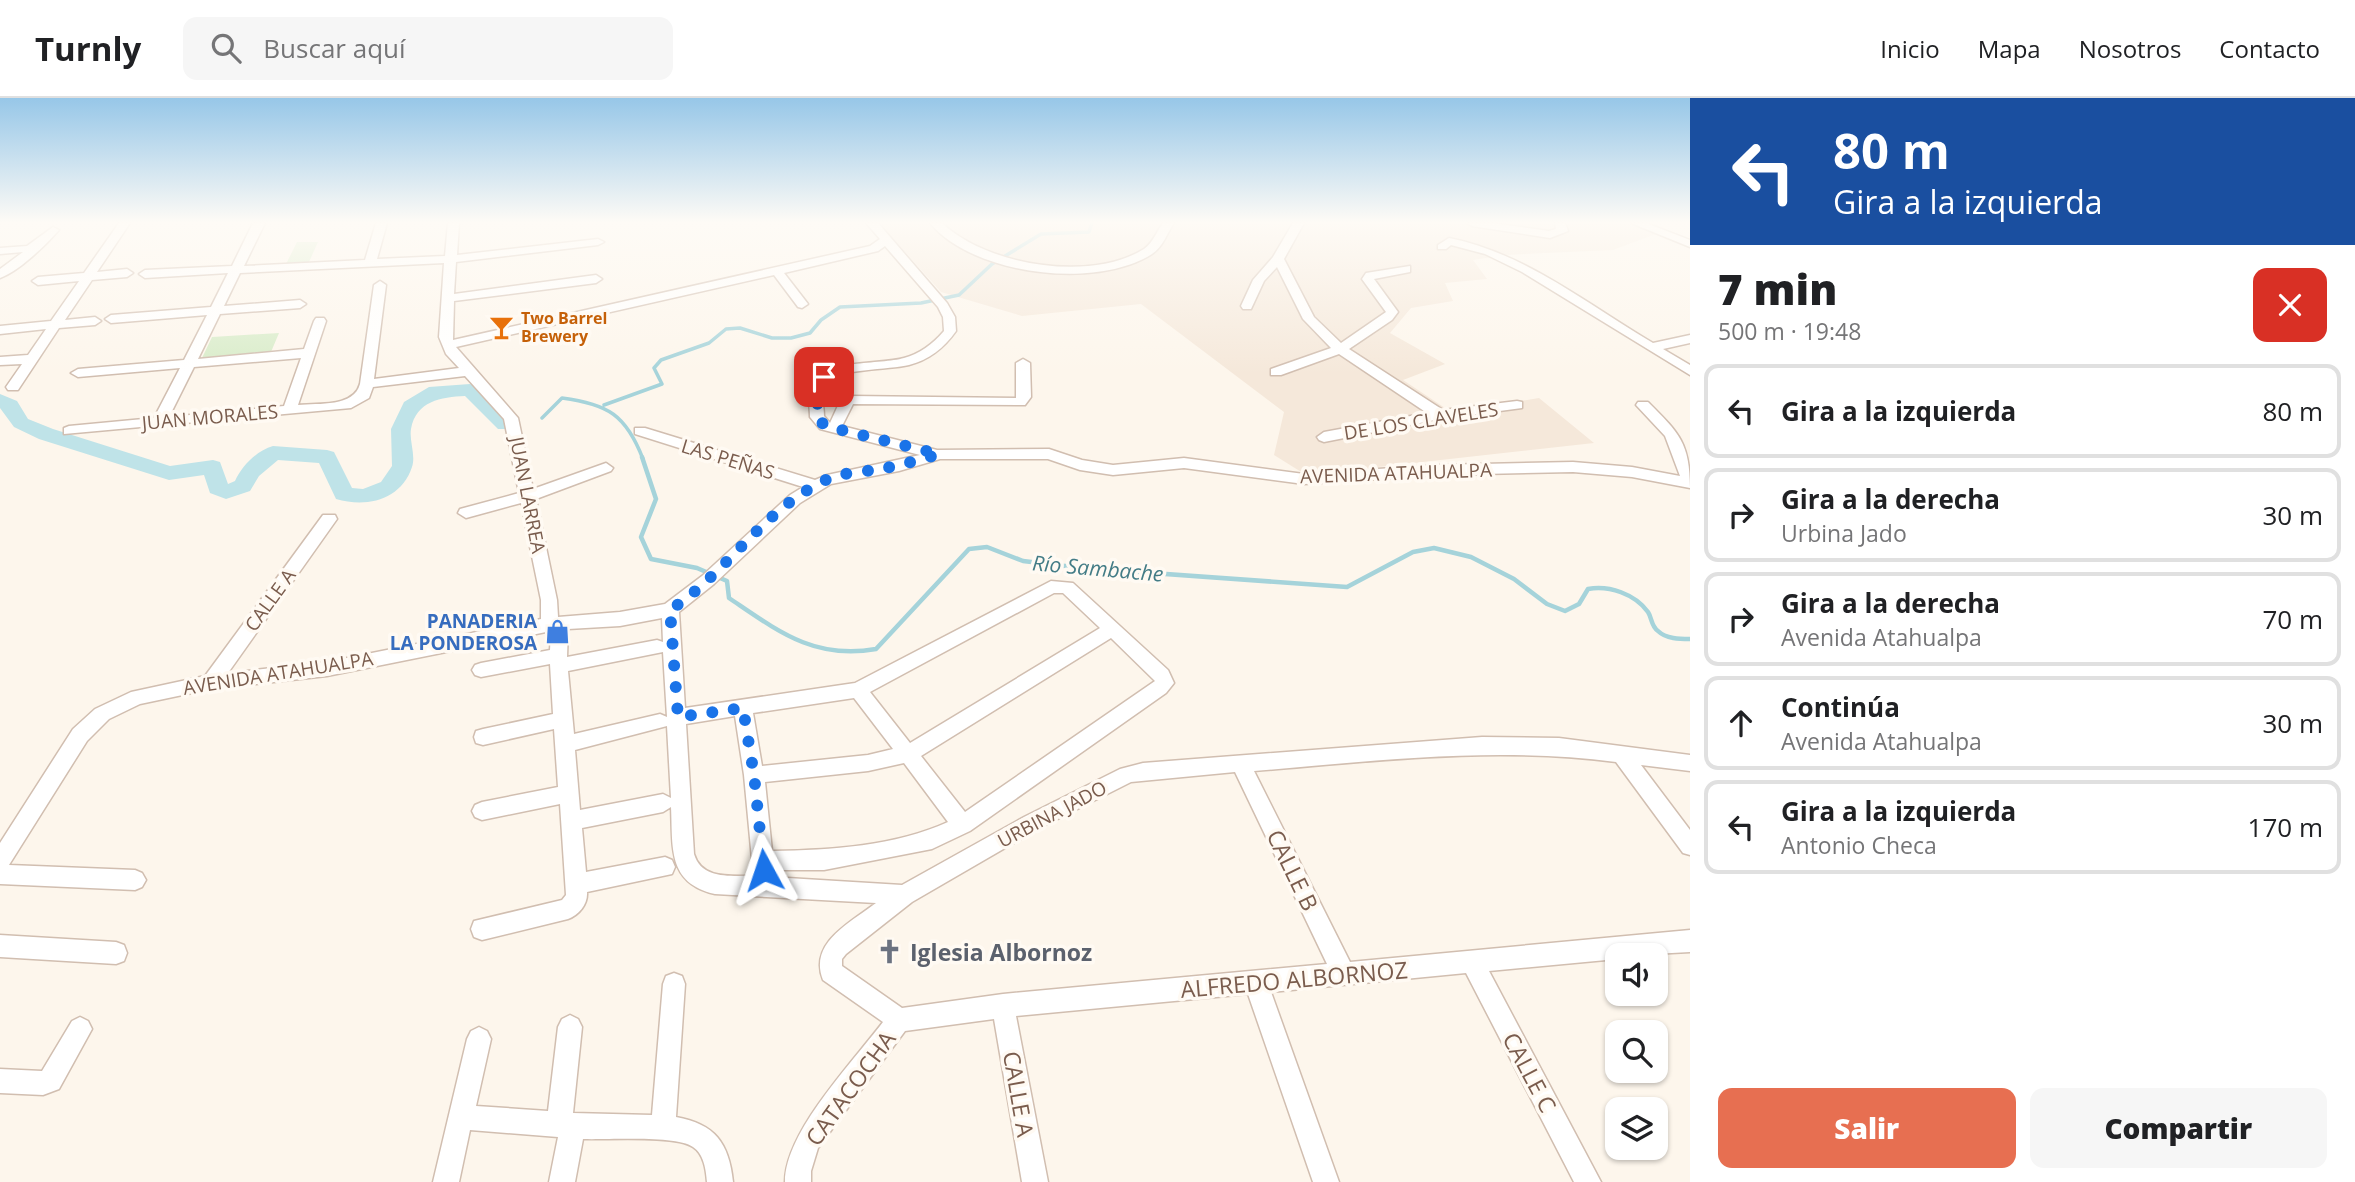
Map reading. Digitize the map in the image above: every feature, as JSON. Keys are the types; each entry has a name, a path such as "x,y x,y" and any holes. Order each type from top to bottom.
{"street":[{"path":"13,387 89,274"},
{"path":"38,281 121,274"},
{"path":"145,274 154,274"},
{"path":"160,421 231,274"},
{"path":"450,274 445,337 449,345 760,274"},
{"path":"779,274 802,304"},
{"path":"917,274 943,306 949,317 950,331 937,347 906,362 835,372 824,377 818,385 817,417 825,426 834,429 939,454"},
{"path":"1247,306 1264,274"},
{"path":"1287,274 1304,311 1315,326 1342,348 1440,415"},
{"path":"1276,372 1342,348 1388,317 1392,312 1389,305 1368,279 1370,276 1382,274"},
{"path":"1531,274 1690,371"},
{"path":"449,298 596,279"},
{"path":"380,285 367,384 469,371"},
{"path":"111,320 300,304"},
{"path":"0,330 95,321"},
{"path":"290,409 320,321"},
{"path":"1652,347 1690,338"},
{"name":"JUAN LARREA","path":"449,345 511,418 555,624 577,884"},
{"path":"78,373 308,353"},
{"path":"0,361 32,359"},
{"path":"834,429 846,402 851,400 1020,402 1024,397 1023,363"},
{"name":"JUAN MORALES","path":"69,431 351,404 364,395 367,384"},
{"name":"DE LOS CLAVELES","path":"1324,437 1440,415 1517,405"},
{"path":"1643,405 1672,435 1690,482"},
{"name":"LAS PEÑAS","path":"640,431 816,486"},
{"name":"AVENIDA ATAHUALPA","path":"0,861 46,792 72,746 102,714 137,697 211,682 327,669 555,624 620,619 670,610 714,574 794,499 816,486 832,478 899,466 939,454 1049,454 1080,465 1114,470 1184,463 1313,479 1437,470 1573,467 1632,472 1690,482"},
{"path":"466,513 528,496 606,468"},
{"name":"CALLE A","path":"211,682 329,519"},
{"path":"566,744 669,720 743,708 858,690 1051,587 1067,587 1162,675 1165,683 963,825 925,842 824,860 763,865 754,775 743,708"},
{"path":"670,610 669,720 684,854 688,870 696,880 715,884 904,895"},
{"path":"754,775 868,763 908,754 1111,629"},
{"path":"481,670 657,648"},
{"path":"858,690 963,825"},
{"path":"482,737 564,719"},
{"name":"URBINA JADO","path":"904,895 1031,823 1127,775 1162,769 1242,766 1482,745 1551,745 1690,763"},
{"path":"1622,755 1690,846"},
{"name":"CALLE B","path":"1242,766 1344,975"},
{"path":"482,811 570,793"},
{"path":"572,821 663,803"},
{"path":"482,929 568,909 577,898 577,884 664,867"},
{"path":"0,874 135,880"},
{"name":"CATACOCHA","path":"798,1182 808,1141 899,1020 831,972 831,955 838,946 904,895"},
{"name":"ALFREDO ALBORNOZ","path":"899,1020 1003,1006 1690,940"},
{"path":"0,946 116,953"},
{"name":"CALLE C","path":"1472,961 1588,1182"},
{"path":"1255,983 1326,1182"},
{"path":"663,1129 674,984"},
{"name":"CALLE A","path":"1003,1006 1035,1182"},
{"path":"562,1182 570,1027"},
{"path":"0,1081 43,1083 50,1080 80,1029"},
{"path":"446,1182 480,1039"},
{"path":"463,1117 693,1133 702,1138 716,1161 720,1182"}],"shaded area":[{"path":"924,274 1483,274 1487,279 1445,283 1453,301 1411,308 1390,333 1445,364 1403,380 1451,412 1539,398 1594,443 1306,475 1274,455 1284,412 1141,304 1022,316 941,292"}],"green space":[{"path":"279,333 271,352 202,358 212,337"}],"waterway":[{"path":"604,405 662,384 654,368 661,360 709,343 726,329 740,328 772,338 791,338 810,333 821,320 840,307 921,303 959,295 982,274"},
{"path":"0,400 10,405 21,423 46,434 169,473 213,467 218,488 226,492 243,486 250,472 273,453 327,457 344,494 365,497 389,487 402,466 401,429 411,406 436,391 470,390 505,425"},
{"name":"Río Sambache","path":"542,418 562,398 603,408 613,414 630,432 643,459"},
{"name":"Río Sambache","path":"642,457 656,499 641,537 651,559 697,568 727,581 729,598 781,632 815,646 834,650 876,649 969,549 987,547 1023,561 1082,568 1347,587 1413,552 1434,548 1471,557 1514,579 1547,604 1565,611 1579,604 1588,589 1604,588 1621,592 1643,606 1654,627 1661,634 1690,639"}],"place":[{"name":"Two Barrel Brewery","path":"501,327"},
{"name":"PANADERIA LA PONDEROSA","path":"557,632"},
{"name":"Iglesia Albornoz","path":"890,952"}],"route":[{"path":"764,870 754,775 743,708 678,717 670,610 708,580 794,499 816,486 832,478 899,466 939,454 825,426 817,417 818,385 824,377"}]}
